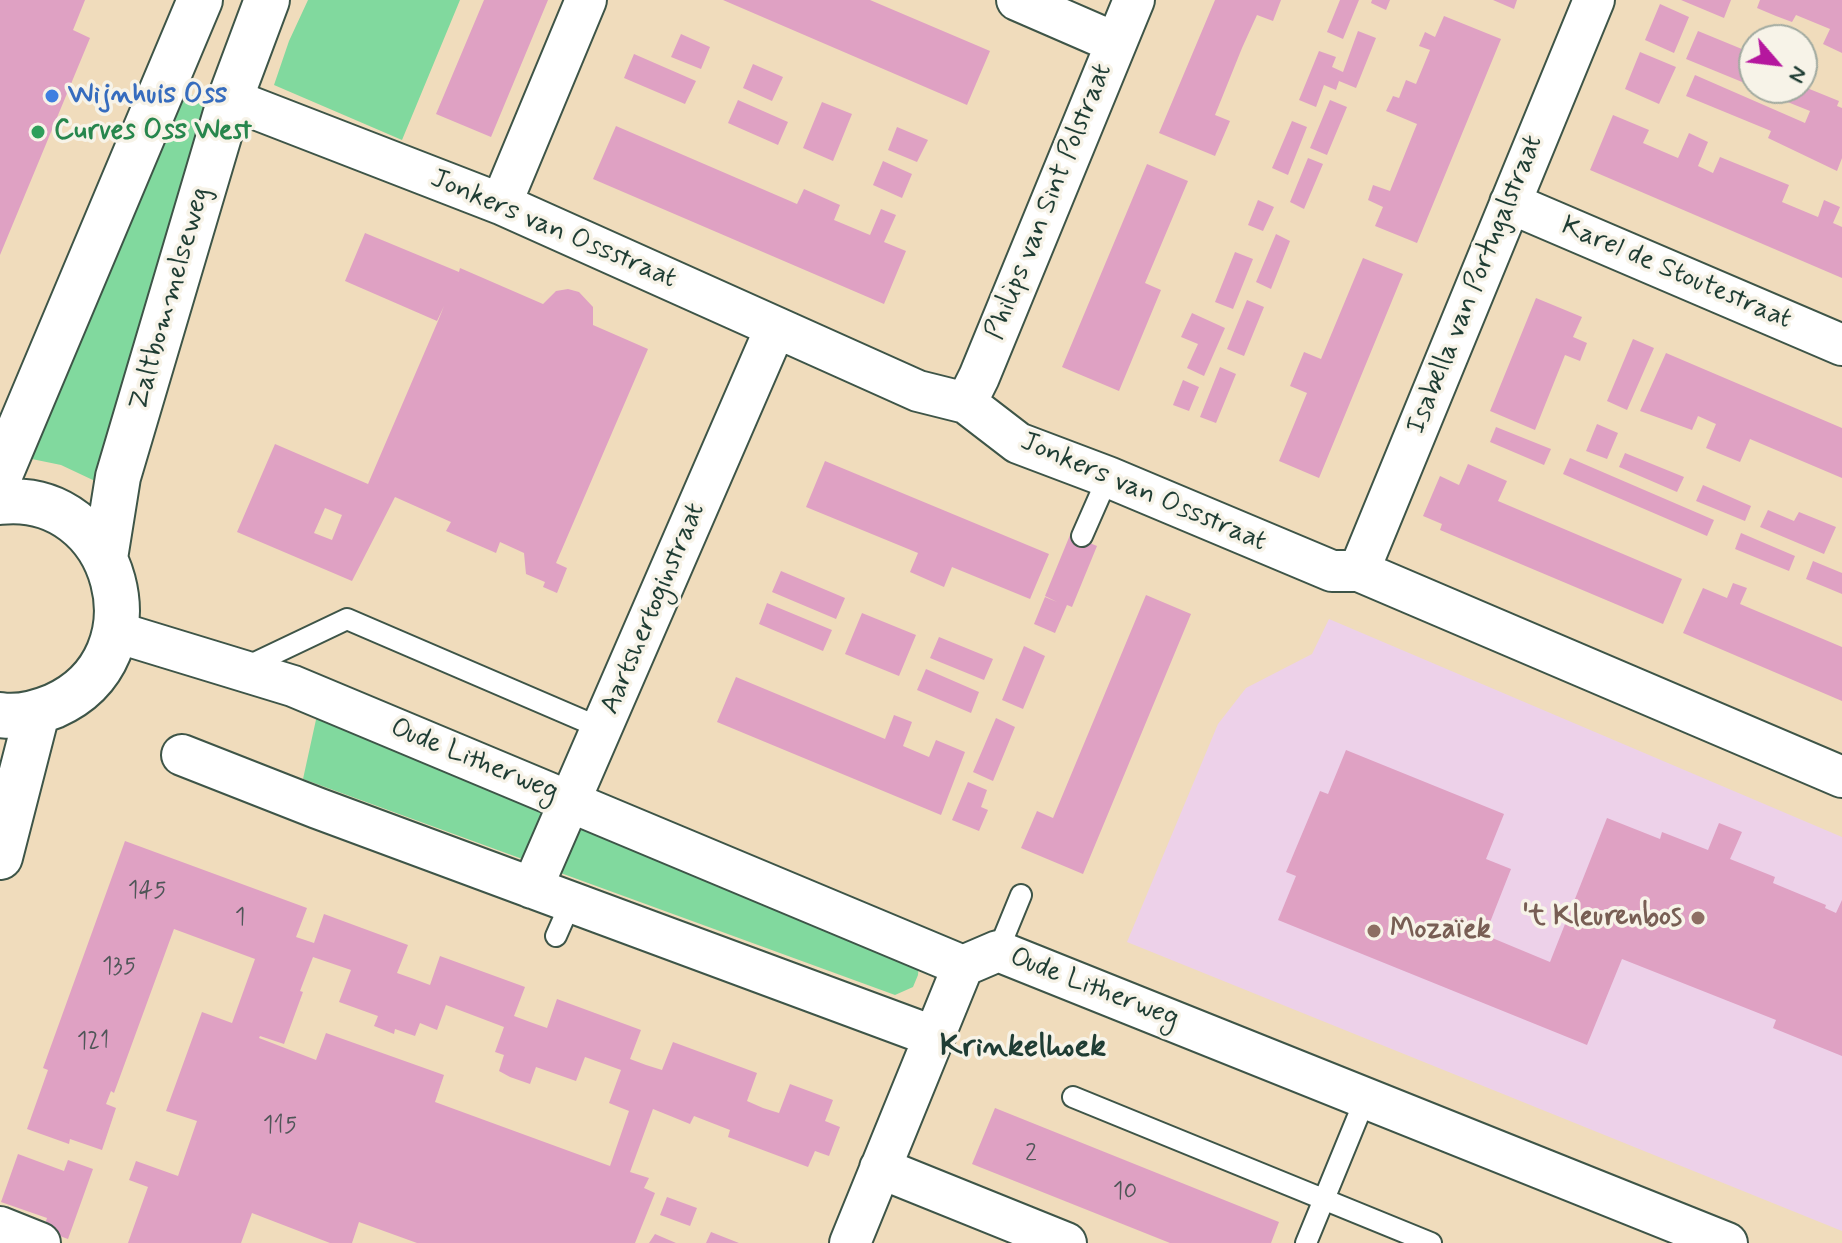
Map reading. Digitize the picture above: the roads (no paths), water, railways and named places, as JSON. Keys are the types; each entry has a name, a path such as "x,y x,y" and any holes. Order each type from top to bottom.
{"main road":[{"path":"0,475 200,0"},
{"name":"Zaltbommelseweg","path":"105,558 118,477 230,99 267,0"},
{"path":"0,502 33,504 56,511 75,523 92,539 105,558 117,594 116,632 109,653 85,687 69,699 18,714 0,857"}],"street":[{"path":"501,204 586,0"},
{"path":"1017,0 1116,43"},
{"name":"Philips van Sint Polstraat","path":"966,403 1134,0"},
{"name":"Isabella van Portugalstraat","path":"1359,571 1594,0"},
{"name":"Jonkers van Ossstraat","path":"230,99 501,204 918,391 966,403 1018,443 1108,477 1332,571 1359,571 1842,777"},
{"name":"Karel de Stoutestraat","path":"1510,203 1842,345"},
{"name":"Aartshertoginstraat","path":"532,888 775,329"},
{"name":"Oude Litherweg","path":"116,632 293,686 571,801 981,959 1366,1097 1727,1243"},
{"path":"182,755 532,888 564,919 935,1037"},
{"path":"850,1243 935,1037 981,959"},
{"path":"880,1168 1066,1243"},
{"path":"0,1227 40,1243"}],"lane":[{"path":"1082,536 1108,477"},
{"path":"240,670 347,619 603,729"},
{"path":"981,959 1021,895"},
{"path":"1073,1097 1431,1243"},
{"path":"1306,1243 1366,1097"}],"place":[{"name":"Wijnhuis Oss","path":"52,96"},
{"name":"Curves Oss West","path":"38,132"},
{"name":"'t Kleurenbos","path":"1698,918"},
{"name":"Mozaïek","path":"1374,931"}],"district":[{"name":"Krinkelhoek","path":"1023,1048"}]}
